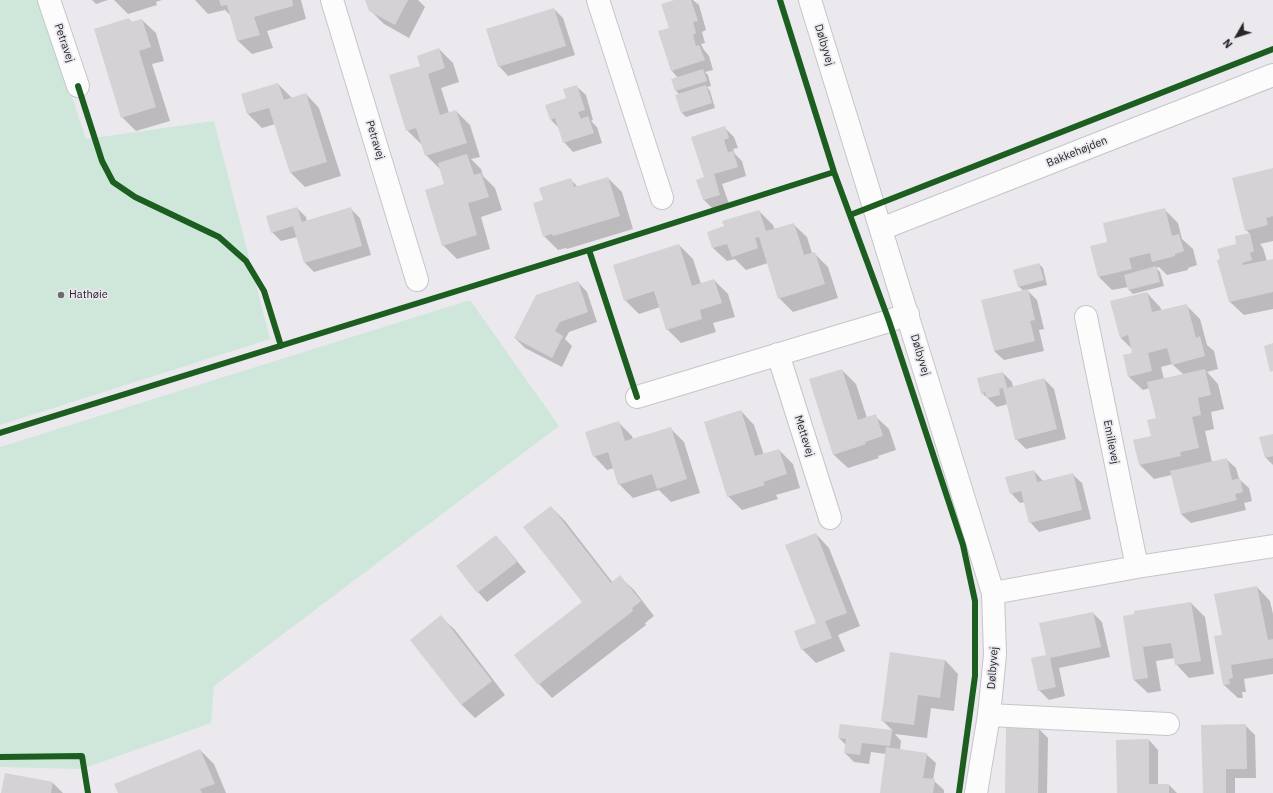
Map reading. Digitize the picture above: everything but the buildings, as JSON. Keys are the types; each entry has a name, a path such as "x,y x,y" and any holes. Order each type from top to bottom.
{"street":[{"name":"Petravej","path":"49,0 78,86"},
{"name":"Petravej","path":"332,0 417,280"},
{"path":"598,0 662,198"},
{"name":"Dølbyvej","path":"810,0 993,593 995,655 989,715 976,793"},
{"name":"Bakkehøjden","path":"881,229 1273,75"},
{"path":"637,397 908,314"},
{"name":"Emilievej","path":"1086,317 1136,567"},
{"name":"Mettevej","path":"778,354 830,518"},
{"path":"993,593 1136,567 1273,546"},
{"path":"989,715 1168,724"}],"green space":[{"path":"0,0 40,0 86,139 214,121 270,339 0,425"},
{"path":"470,300 559,426 214,686 211,723 82,769 0,767 0,447"}],"cycle path":[{"path":"780,0 834,172 889,321 963,545 975,601 975,676 959,793"},
{"path":"850,215 1273,49"},
{"path":"78,86 102,161 113,182 135,197 219,237 246,261 264,291 281,346"},
{"path":"0,433 589,250 834,172"},
{"path":"589,250 637,397"},
{"path":"0,757 82,756 88,793"}],"place":[{"name":"Hathøie","path":"61,295"}]}
